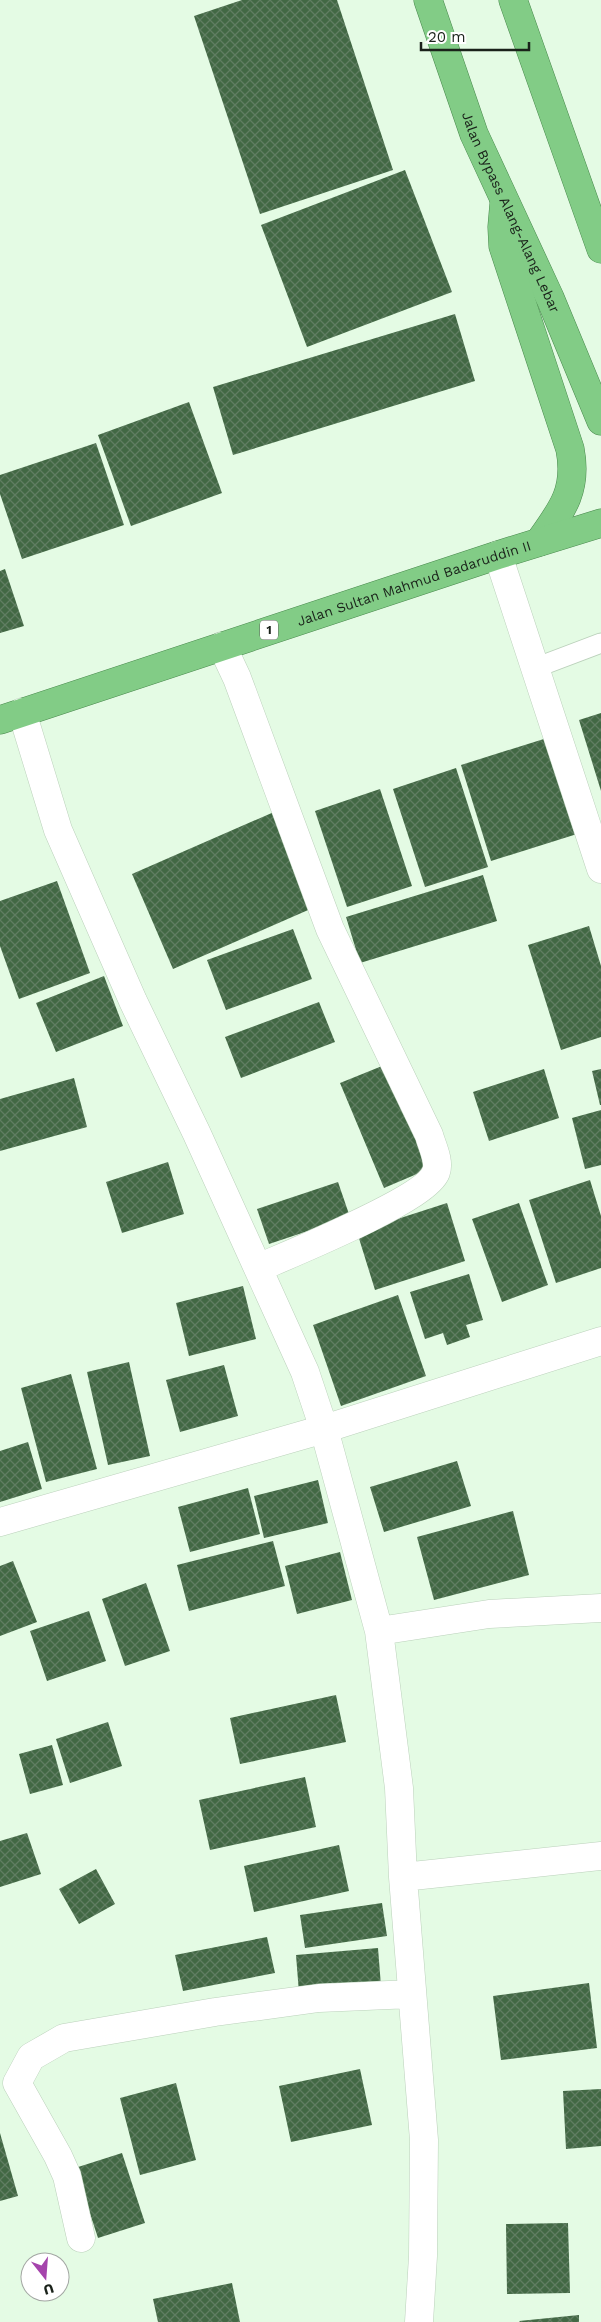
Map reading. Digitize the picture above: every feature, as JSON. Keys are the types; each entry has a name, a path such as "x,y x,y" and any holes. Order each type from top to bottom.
{"highway":[{"name":"Jalan Bypass Alang-Alang Lebar","path":"428,0 474,134 550,298 601,421"},
{"path":"513,0 601,249"},
{"path":"504,198 503,246 570,449 573,467 570,489 564,508 539,542"},
{"name":"Jalan Sultan Mahmud Badaruddin II","path":"11,716 498,554 601,523"}],"street":[{"path":"498,554 601,869"},
{"path":"222,646 237,678 330,929 429,1135 438,1165 436,1174 422,1189 354,1226 258,1268"},
{"path":"11,716 62,839 133,1001 258,1268 304,1372 324,1429 379,1630 399,1788 412,1994 424,2140 423,2256 419,2322"},
{"path":"0,1522 324,1429 601,1341"},
{"path":"379,1630 489,1614 601,1608"},
{"path":"404,1877 601,1856"},
{"path":"81,2238 67,2176 58,2156 8,2082 31,2057 64,2038 215,2012 319,1998 412,1994"}],"lane":[{"path":"535,668 601,643"}],"building":[{"path":"242,0 337,0 393,170 260,214 194,16"},
{"path":"405,170 452,292 307,347 261,225"},
{"path":"455,314 475,381 233,455 213,387"},
{"path":"189,402 222,493 131,526 98,435"},
{"path":"96,443 124,525 22,559 0,494 0,475"},
{"path":"5,569 24,626 0,633 0,571"},
{"path":"601,713 601,791 579,720"},
{"path":"547,738 577,834 491,861 461,765"},
{"path":"456,768 488,867 425,887 393,789"},
{"path":"380,789 412,886 347,907 315,811"},
{"path":"274,812 315,907 173,969 132,874"},
{"path":"483,875 497,921 360,963 346,917"},
{"path":"57,881 90,973 19,999 0,946 0,901"},
{"path":"589,926 601,966 601,1037 561,1050 528,945"},
{"path":"293,929 312,979 226,1010 207,960"},
{"path":"104,976 123,1026 56,1052 36,1003"},
{"path":"319,1002 335,1042 241,1078 225,1037"},
{"path":"387,1064 431,1168 384,1188 340,1083"},
{"path":"544,1069 559,1118 489,1141 473,1092"},
{"path":"601,1069 601,1105 600,1105 592,1071"},
{"path":"74,1078 87,1127 0,1151 0,1099"},
{"path":"601,1110 601,1165 585,1169 572,1118"},
{"path":"168,1162 184,1214 122,1233 106,1182"},
{"path":"590,1180 601,1216 601,1268 556,1283 529,1200"},
{"path":"338,1182 350,1217 269,1244 257,1209"},
{"path":"447,1203 465,1261 375,1290 357,1232"},
{"path":"519,1203 548,1285 502,1302 472,1219"},
{"path":"469,1274 483,1320 466,1325 470,1337 447,1345 443,1333 425,1339 410,1292"},
{"path":"243,1286 256,1339 189,1356 176,1303"},
{"path":"398,1295 426,1376 341,1406 313,1325"},
{"path":"129,1362 150,1456 108,1465 87,1372"},
{"path":"224,1365 238,1416 180,1432 166,1380"},
{"path":"71,1374 97,1469 46,1482 21,1388"},
{"path":"28,1442 42,1489 0,1502 0,1451"},
{"path":"457,1461 471,1506 384,1532 370,1487"},
{"path":"318,1480 328,1523 264,1538 254,1496"},
{"path":"248,1488 260,1534 190,1552 178,1507"},
{"path":"513,1511 529,1575 434,1600 417,1537"},
{"path":"273,1541 285,1586 189,1611 177,1565"},
{"path":"340,1552 352,1600 297,1614 285,1566"},
{"path":"13,1561 37,1622 0,1636 0,1566"},
{"path":"146,1583 170,1651 125,1666 102,1599"},
{"path":"89,1611 106,1661 47,1681 30,1631"},
{"path":"336,1695 346,1742 240,1764 230,1718"},
{"path":"108,1722 122,1766 70,1783 56,1739"},
{"path":"52,1745 63,1785 30,1794 19,1754"},
{"path":"305,1777 316,1827 210,1850 199,1800"},
{"path":"27,1833 41,1874 0,1887 0,1841"},
{"path":"339,1845 349,1891 254,1912 244,1866"},
{"path":"96,1869 115,1904 79,1924 59,1889"},
{"path":"382,1903 387,1936 305,1948 300,1915"},
{"path":"267,1937 275,1973 183,1991 175,1955"},
{"path":"378,1948 381,1986 299,1993 296,1955"},
{"path":"589,1983 597,2048 501,2060 493,1996"},
{"path":"360,2069 372,2125 291,2142 279,2086"},
{"path":"176,2083 196,2160 140,2175 120,2098"},
{"path":"601,2089 601,2146 566,2149 563,2091"},
{"path":"0,2133 18,2196 0,2201"},
{"path":"122,2153 145,2223 98,2238 75,2168"},
{"path":"568,2223 570,2293 507,2294 506,2224"},
{"path":"232,2283 240,2322 158,2322 153,2299"},
{"path":"579,2315 579,2322 519,2321"}]}
